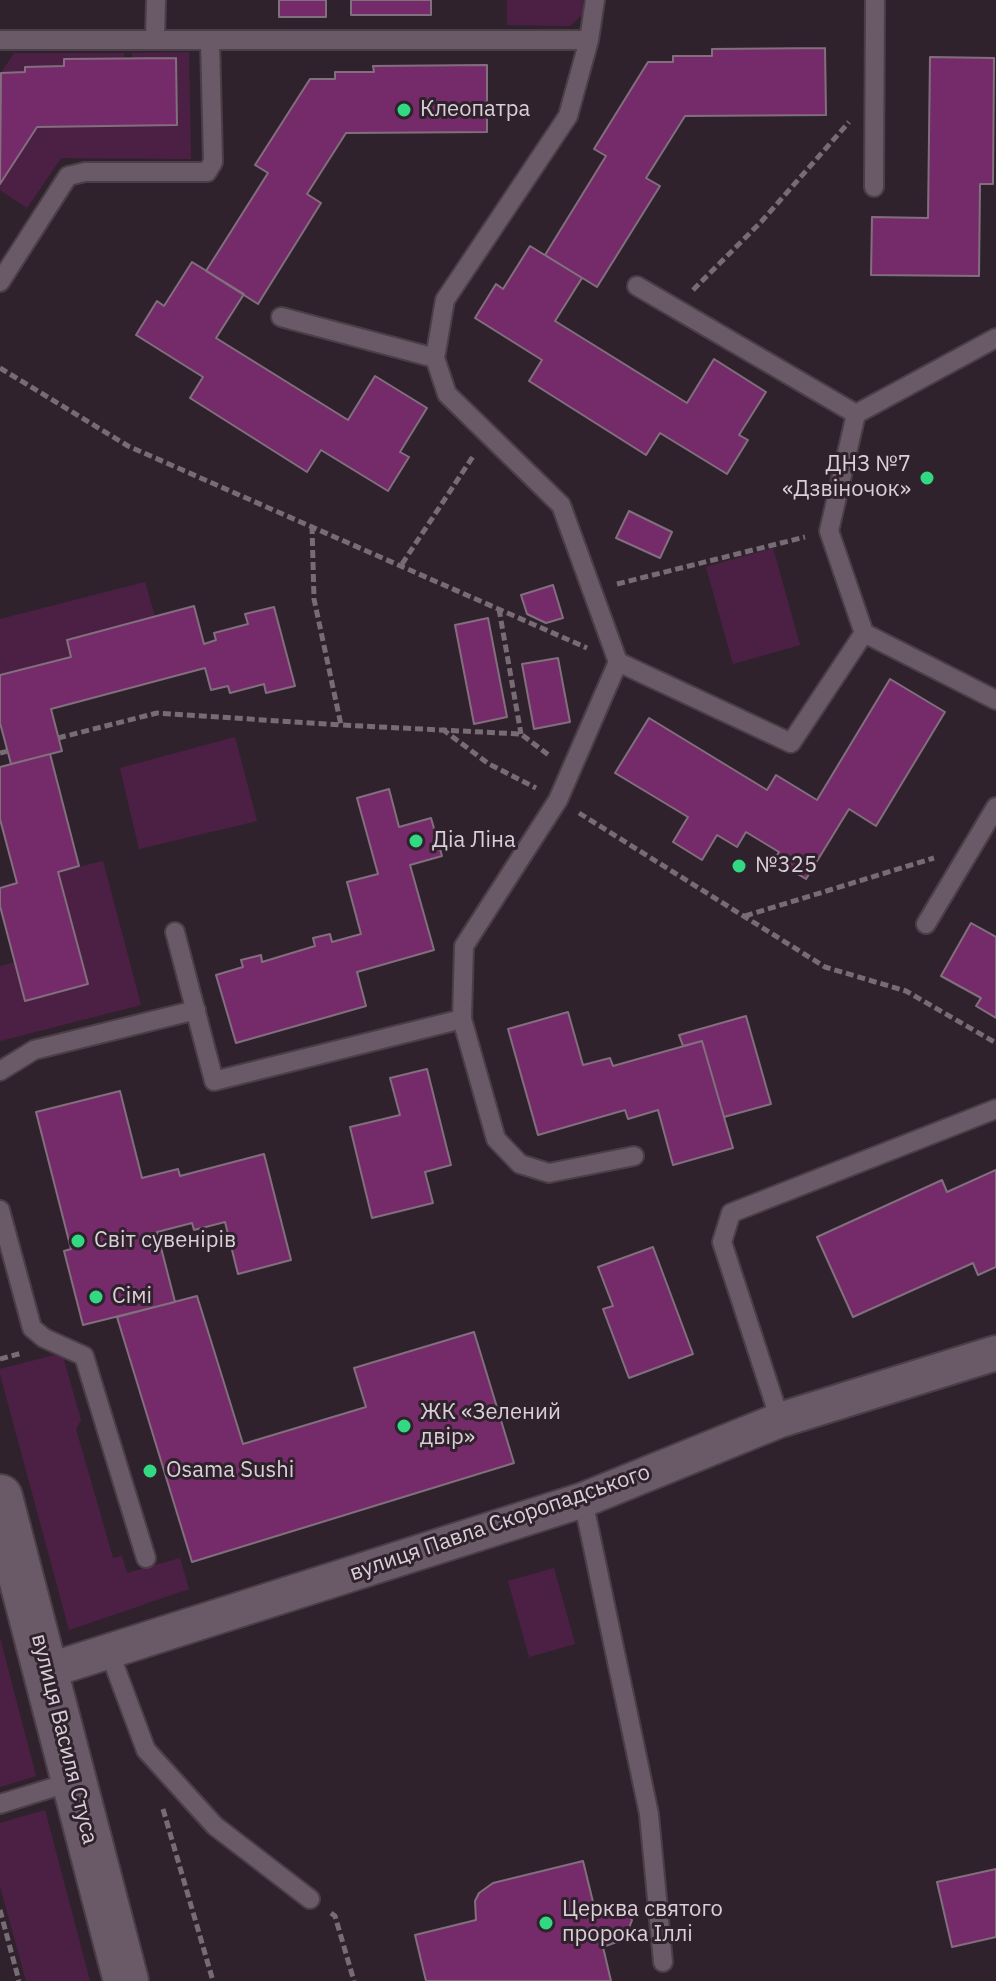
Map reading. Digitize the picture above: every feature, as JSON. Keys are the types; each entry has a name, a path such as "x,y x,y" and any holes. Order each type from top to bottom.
{"street":[{"name":"вулиця Павла Скоропадського","path":"47,1671 583,1500 780,1420 996,1353"},
{"name":"вулиця Василя Стуса","path":"0,1497 126,1981"}],"lane":[{"path":"155,40 156,0"},
{"path":"595,0 589,40 568,116 445,300 435,358 447,394 561,505 618,662 558,800 464,946 462,1019 496,1139 520,1164 549,1173 634,1156"},
{"path":"874,187 875,0"},
{"path":"0,40 589,40"},
{"path":"0,282 68,176 85,172 207,172 213,162 210,40"},
{"path":"637,286 856,414"},
{"path":"281,317 435,358"},
{"path":"996,338 856,414 829,531 864,633 996,700"},
{"path":"618,662 791,743 864,633"},
{"path":"926,924 996,807"},
{"path":"175,932 214,1081 462,1019"},
{"path":"0,1071 34,1050 196,1010"},
{"path":"780,1420 722,1242 731,1213 996,1109"},
{"path":"0,1210 32,1328 36,1334 84,1356 146,1558"},
{"path":"583,1500 649,1814 663,1962"},
{"path":"109,1651 146,1750 215,1826 310,1899"},
{"path":"0,1804 74,1780"}],"path":[{"path":"675,308 797,183 875,90"},
{"path":"0,368 128,446 402,564 618,662"},
{"path":"402,564 488,435"},
{"path":"312,526 314,599 341,725"},
{"path":"593,590 829,531"},
{"path":"499,608 521,734"},
{"path":"58,738 157,713 521,734 572,772"},
{"path":"442,729 489,764 558,800 825,967 906,991 996,1043"},
{"path":"0,753 8,751"},
{"path":"744,916 973,846"},
{"path":"0,1359 34,1350"},
{"path":"146,1750 213,1981"},
{"path":"0,1910 19,1981"},
{"path":"335,1916 354,1981"}],"shaded area":[{"path":"507,0 583,0 583,14 570,26 507,25"},
{"path":"189,52 191,159 61,158 27,208 0,190 0,184 37,127 177,125 176,59 132,59 132,53"},
{"path":"14,53 124,53 124,59 64,59 64,66 25,67 25,72 1,73"},
{"path":"773,548 800,645 733,664 706,567"},
{"path":"145,582 155,617 67,640 71,657 0,675 0,619"},
{"path":"235,737 257,821 139,849 120,768"},
{"path":"103,861 141,1005 0,1041 0,966 15,962 88,984 58,872"},
{"path":"62,1353 81,1420 76,1429 113,1558 122,1556 127,1573 180,1558 189,1589 69,1630 0,1374 0,1369"},
{"path":"554,1568 575,1644 529,1657 508,1581"},
{"path":"0,1638 36,1776 0,1787"},
{"path":"45,1810 90,1981 26,1981 0,1886 0,1823"}],"building":[{"path":"279,0 326,0 326,17 279,17"},
{"path":"351,0 431,0 431,15 351,15"},
{"path":"825,48 826,115 685,116 646,178 660,186 597,287 545,255 606,156 594,149 648,62 673,62 673,56 712,56 712,49"},
{"path":"930,57 994,58 993,184 980,184 979,276 871,275 872,217 928,218"},
{"path":"176,58 177,125 37,127 0,184 1,73 25,72 25,67 64,66 64,59"},
{"path":"487,65 487,132 346,133 307,194 321,203 258,304 206,271 268,173 255,165 310,79 335,79 335,72 374,72 373,66"},
{"path":"530,246 582,278 555,321 687,403 714,359 766,392 739,435 748,440 727,474 660,433 646,455 529,381 542,360 475,318 496,284 503,289"},
{"path":"192,262 244,294 216,338 348,420 375,376 427,408 400,452 409,457 388,491 321,450 307,472 190,398 203,377 136,335 157,301 164,306"},
{"path":"629,511 672,532 660,558 616,538"},
{"path":"553,585 563,618 546,623 527,614 521,595"},
{"path":"194,606 204,644 216,640 214,633 248,624 245,614 274,607 295,686 266,693 264,684 230,693 228,686 211,690 205,668 51,709 62,751 11,764 0,723 0,675 71,657 67,640"},
{"path":"488,618 507,717 474,724 455,625"},
{"path":"558,658 570,722 534,729 522,664"},
{"path":"890,679 945,712 876,826 849,809 806,879 774,860 779,852 746,832 737,847 717,835 702,860 673,842 688,817 615,773 649,718 767,790 776,775 817,800"},
{"path":"50,754 79,866 58,872 88,984 25,1001 0,906 0,888 17,883 0,819 0,767"},
{"path":"389,789 399,827 431,818 442,856 410,865 434,950 357,972 366,1006 236,1043 216,975 243,967 241,960 261,955 262,962 315,946 313,938 330,934 332,942 361,934 347,882 378,874 357,798"},
{"path":"971,923 996,937 996,1018 976,1006 981,998 941,976"},
{"path":"568,1012 583,1065 610,1058 613,1066 702,1041 733,1148 673,1165 658,1110 628,1119 625,1110 538,1135 508,1029"},
{"path":"746,1016 771,1104 724,1117 702,1041 683,1046 679,1035"},
{"path":"427,1069 451,1165 425,1172 433,1203 372,1218 350,1127 400,1115 390,1078"},
{"path":"120,1091 142,1178 178,1169 180,1176 264,1154 291,1260 238,1274 225,1222 194,1230 192,1223 157,1232 175,1302 83,1325 64,1251 71,1249 36,1112"},
{"path":"996,1170 996,1267 978,1275 973,1263 853,1317 817,1237 942,1180 947,1192"},
{"path":"653,1247 693,1354 629,1378 603,1309 613,1306 598,1267"},
{"name":"ЖК «Зелений двір»","path":"197,1296 243,1444 366,1407 354,1368 474,1332 514,1463 192,1562 117,1317"},
{"name":"Церква святого пророка Іллі","path":"583,1861 594,1906 620,1905 632,1920 625,1939 603,1947 611,1981 426,1981 415,1935 476,1920 475,1901 479,1893 493,1883"},
{"path":"996,1869 996,1937 952,1947 937,1882"}],"place":[{"name":"Клеопатра","path":"404,110"},
{"name":"ДНЗ №7 «Дзвіночок»","path":"927,478"},
{"name":"Діа Ліна","path":"416,841"},
{"name":"№325","path":"739,866"},
{"name":"Світ сувенірів","path":"78,1241"},
{"name":"Сімі","path":"96,1297"},
{"name":"ЖК «Зелений двір»","path":"404,1426"},
{"name":"Osama Sushi","path":"150,1471"},
{"name":"Церква святого пророка Іллі","path":"546,1923"}]}
